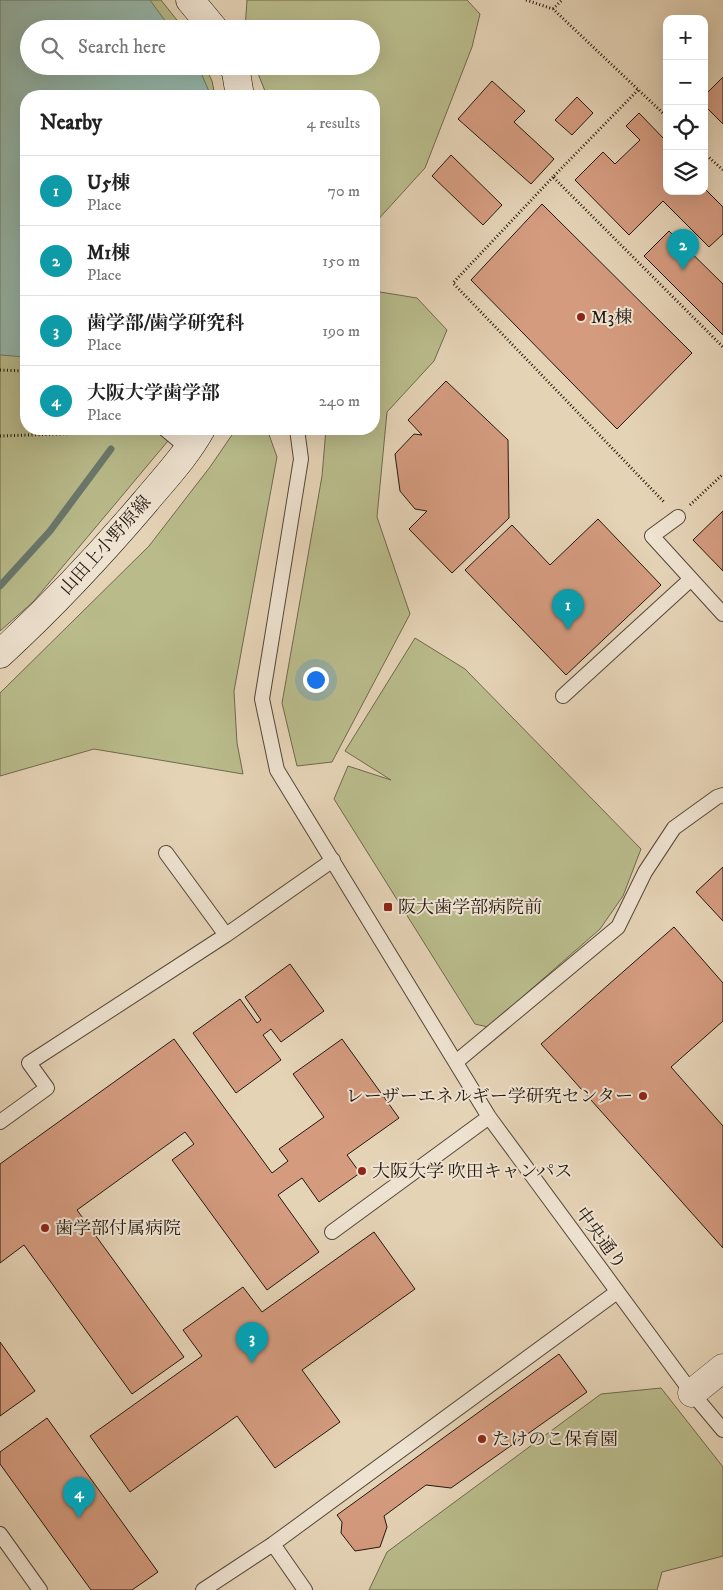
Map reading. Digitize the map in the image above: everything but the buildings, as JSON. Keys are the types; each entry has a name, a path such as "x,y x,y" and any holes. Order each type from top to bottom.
{"main road":[{"path":"190,0 207,20"},
{"path":"236,75 239,90"},
{"name":"山田上小野原線","path":"0,654 46,612 121,530 195,439"},
{"path":"692,1392 723,1368"}],"lane":[{"path":"183,435 195,439"},
{"name":"中央通り","path":"298,435 301,459 262,699 276,770 489,1117 617,1292 723,1430"},
{"path":"678,517 652,536 723,614"},
{"path":"563,696 691,579"},
{"path":"456,1062 618,927 645,872 674,828 717,797 723,795"},
{"path":"166,853 226,934"},
{"path":"0,1122 47,1088 29,1063 226,934 333,860"},
{"path":"332,1232 489,1117"},
{"path":"203,1590 273,1544 617,1292"},
{"path":"0,1534 40,1590"},
{"path":"273,1544 305,1590"}],"path":[{"path":"526,0 553,9 663,113"},
{"path":"553,9 562,0"},
{"path":"638,90 453,283 678,517 723,474"},
{"path":"708,157 723,170"},
{"path":"554,177 723,347"},
{"path":"0,370 20,371"},
{"path":"0,436 29,435"}],"green space":[{"path":"0,0 161,0 177,20 20,20 20,75 209,75 214,90 20,90 20,435 173,435 33,602 0,631"},
{"path":"247,0 467,0 480,14 472,47 425,168 380,217 380,90 265,90 259,75 380,75 380,20 246,20"},
{"path":"380,292 417,298 447,330 434,361 387,412 377,517 410,614 332,762 297,766 282,703 322,476 325,435 380,435"},
{"path":"232,435 269,435 277,457 234,691 237,743 243,774 94,749 0,776 0,693 149,546 210,467"},
{"path":"415,638 465,669 641,849 623,896 600,929 488,1027 475,1024 334,799 348,766 391,780 345,751"},
{"path":"661,1388 723,1467 723,1556 662,1572 657,1590 369,1590 387,1552 601,1394"}],"shaded area":[{"path":"0,0 150,0 164,20 20,20 20,75 202,75 208,90 20,90 20,357 0,355"}],"waterway":[{"path":"0,586 50,531 111,449"}],"place":[{"name":"M1棟","path":"683,270"},
{"name":"M3棟","path":"581,317"},
{"name":"U5棟","path":"568,630"},
{"name":"阪大歯学部病院前","path":"388,907"},
{"name":"レーザーエネルギー学研究センター","path":"643,1096"},
{"name":"大阪大学 吹田キャンパス","path":"362,1171"},
{"name":"歯学部付属病院","path":"45,1228"},
{"name":"歯学部/歯学研究科","path":"252,1363"},
{"name":"たけのこ保育園","path":"482,1439"},
{"name":"大阪大学歯学部","path":"79,1518"}]}
